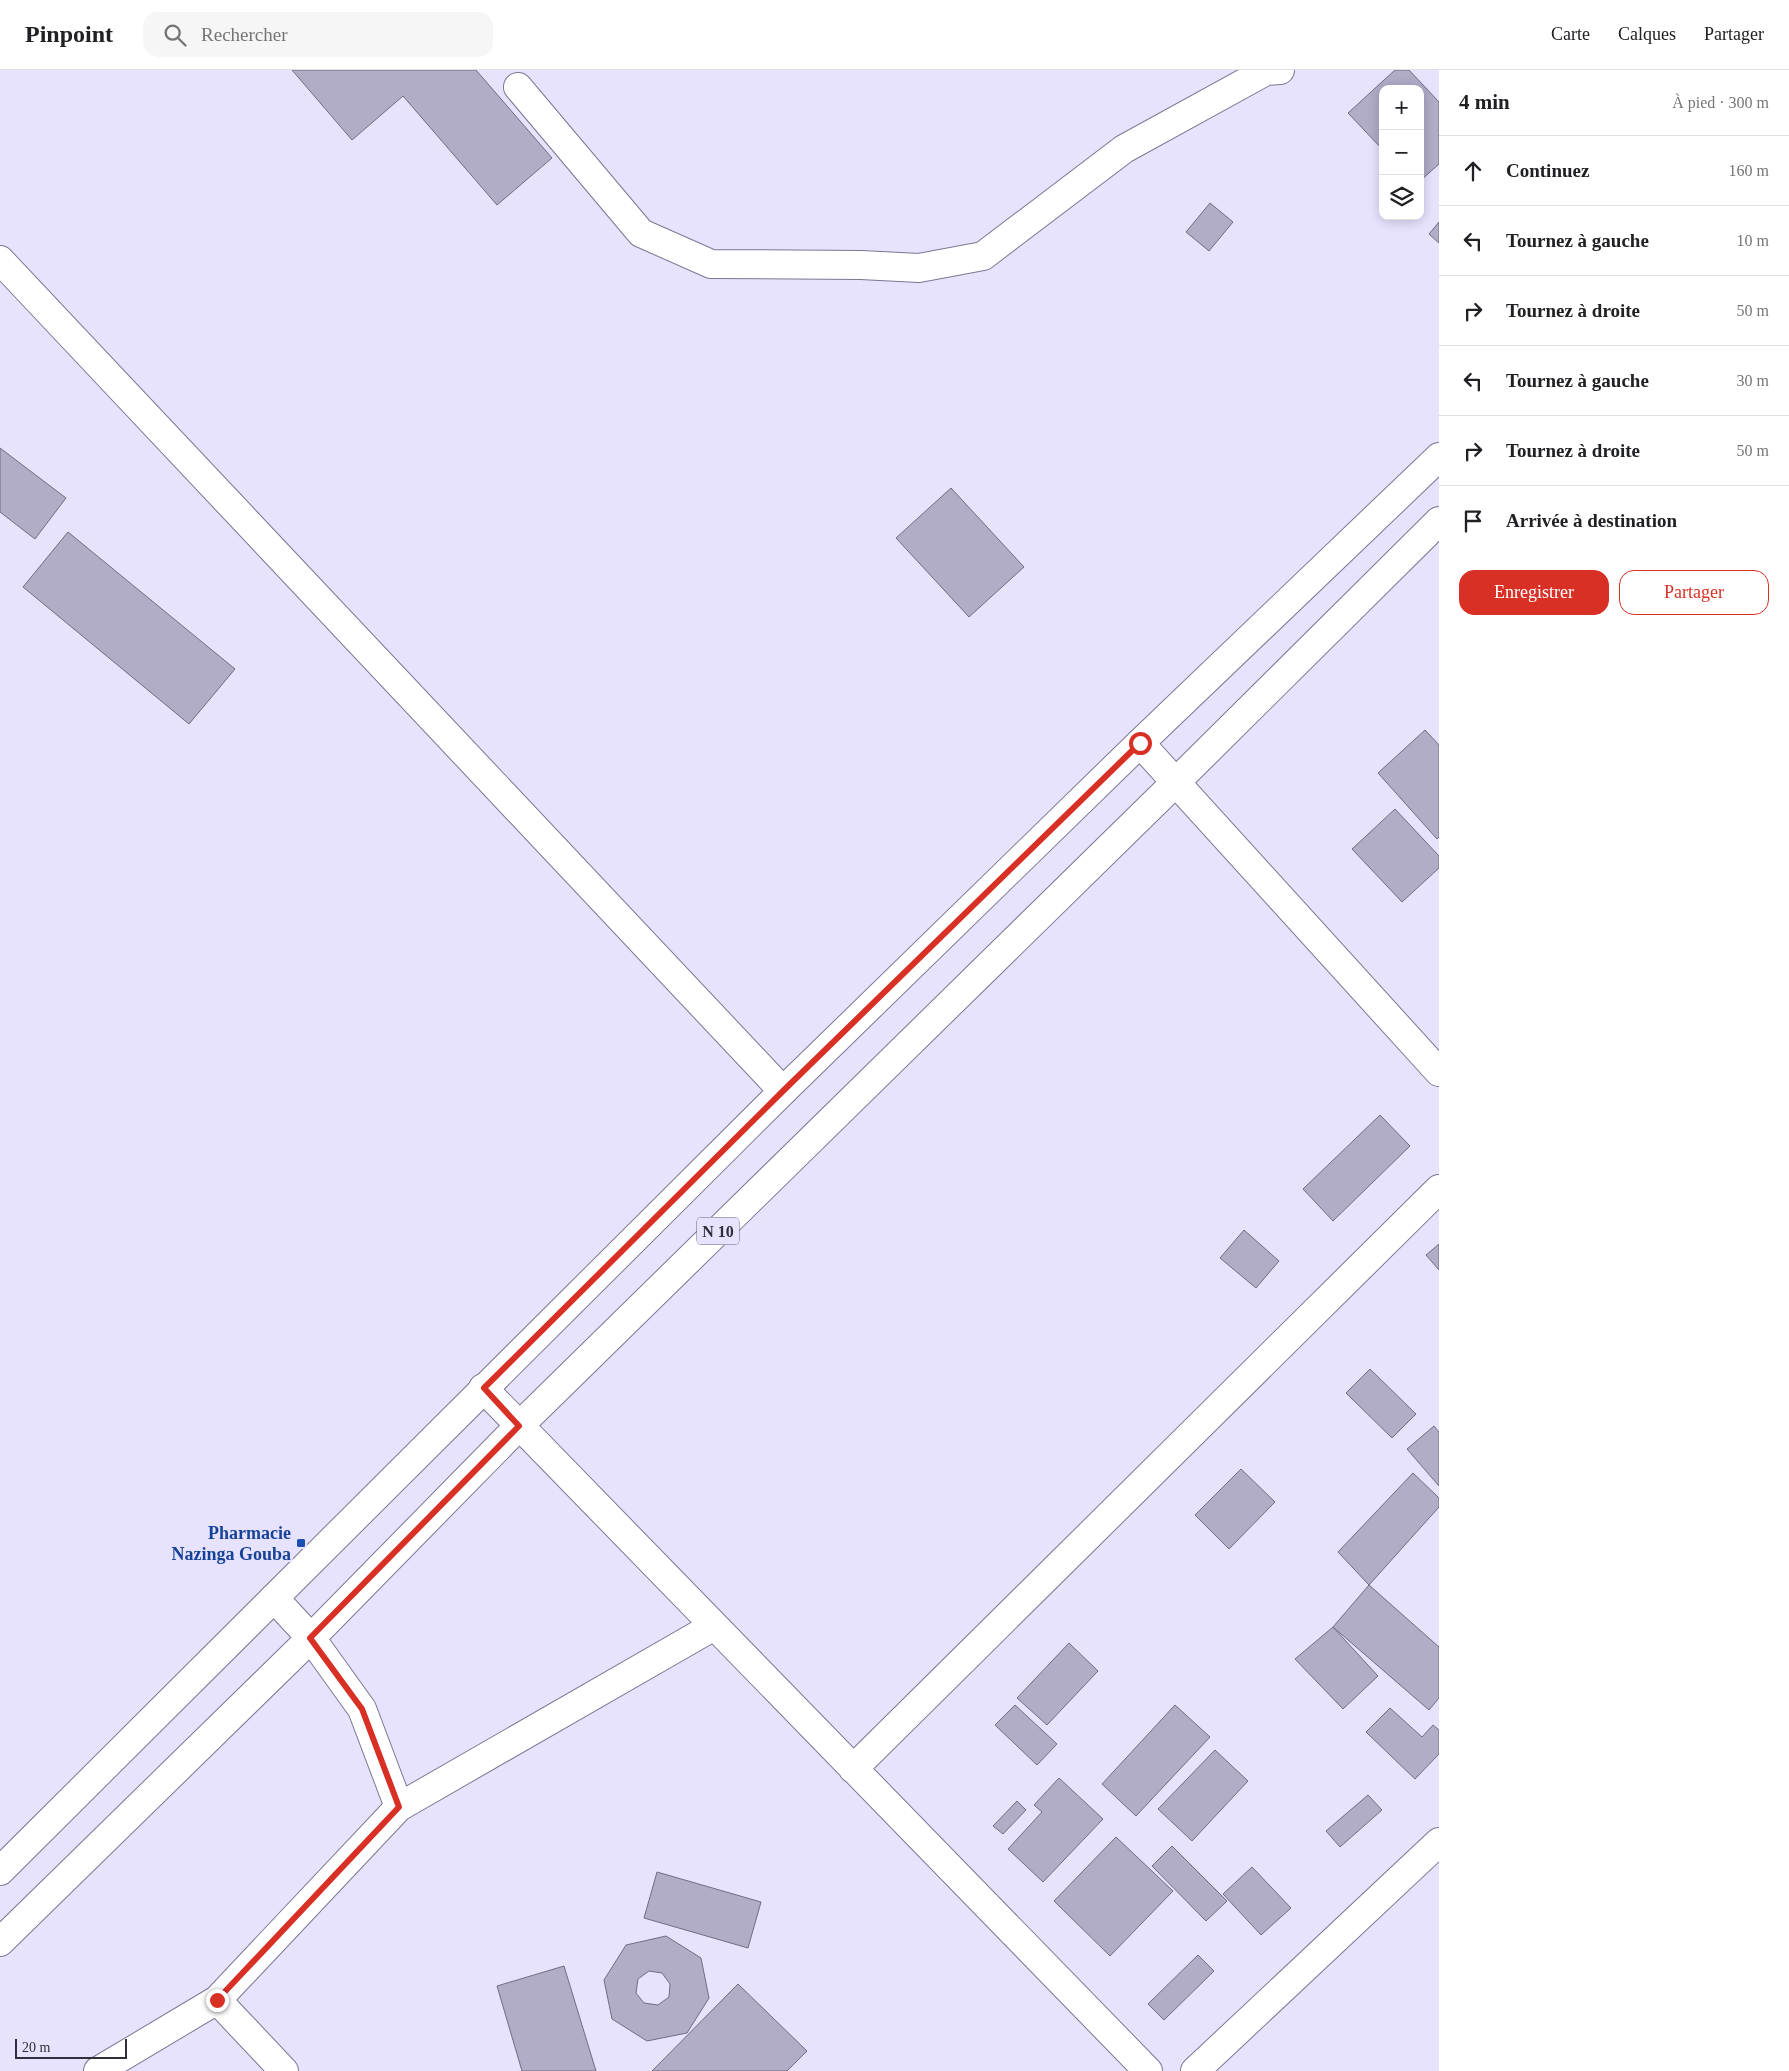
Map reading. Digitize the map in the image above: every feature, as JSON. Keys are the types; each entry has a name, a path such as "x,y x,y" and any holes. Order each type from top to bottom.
{"street":[{"path":"518,87 640,233 711,264 861,265 919,268 983,256 1124,149 1266,71 1280,70"},
{"path":"0,260 783,1091"},
{"path":"0,1871 783,1091 1140,743 1439,457"},
{"name":"N 10","path":"0,1942 310,1638 519,1426 1176,782 1439,521"},
{"path":"1140,743 1439,1072"},
{"path":"853,1769 1439,1189"},
{"path":"484,1388 1148,2071"},
{"path":"274,1598 310,1638 362,1709 399,1807"},
{"path":"98,2071 217,2000 399,1807 714,1626"},
{"path":"1195,2071 1439,1842"},
{"path":"217,2000 284,2071"}],"building":[{"path":"292,70 476,70 552,158 497,205 403,96 352,140"},
{"path":"1395,70 1409,70 1423,85 1379,85 1379,146 1348,113"},
{"path":"1424,86 1439,102 1439,164 1424,177"},
{"path":"1210,203 1233,222 1209,251 1186,232"},
{"path":"1439,222 1439,243 1429,234"},
{"path":"0,448 66,498 35,539 0,512"},
{"path":"951,488 1024,567 969,617 896,538"},
{"path":"68,532 235,669 189,724 23,587"},
{"path":"1425,730 1439,745 1439,837 1437,839 1378,773"},
{"path":"1395,809 1439,856 1439,868 1402,902 1352,849"},
{"path":"1380,1115 1410,1146 1333,1221 1303,1189"},
{"path":"1244,1230 1279,1261 1256,1288 1220,1258"},
{"path":"1439,1244 1439,1270 1426,1255"},
{"path":"1370,1369 1416,1414 1392,1438 1346,1393"},
{"path":"1434,1426 1439,1432 1439,1486 1407,1449"},
{"path":"1241,1469 1275,1502 1229,1549 1195,1515"},
{"path":"1413,1473 1439,1498 1439,1507 1369,1585 1338,1552"},
{"path":"1369,1585 1439,1647 1439,1698 1429,1710 1333,1627"},
{"path":"1333,1627 1378,1676 1343,1709 1295,1659"},
{"path":"1069,1643 1098,1671 1047,1725 1017,1698"},
{"path":"1015,1705 1057,1744 1037,1765 995,1725"},
{"path":"1175,1705 1210,1737 1136,1816 1102,1784"},
{"path":"1390,1708 1422,1737 1433,1725 1439,1730 1439,1754 1415,1779 1366,1732"},
{"path":"1215,1750 1248,1781 1192,1841 1158,1809"},
{"path":"1059,1778 1103,1819 1043,1882 1008,1849 1042,1812 1034,1805"},
{"path":"1368,1795 1382,1810 1340,1847 1326,1831"},
{"path":"1017,1801 1026,1810 1003,1834 993,1826"},
{"path":"1116,1837 1173,1891 1110,1956 1054,1901"},
{"path":"1172,1846 1227,1901 1206,1921 1152,1866"},
{"path":"1252,1867 1291,1908 1261,1935 1223,1894"},
{"path":"657,1872 761,1902 748,1948 644,1918"},
{"path":"666,1936 701,1958 709,1998 687,2033 647,2041 612,2019 604,1980 626,1945","holes":["649,1971 662,1973 670,1984 669,1997 658,2005 644,2003 636,1993 638,1979"]},
{"path":"1198,1955 1214,1971 1164,2020 1148,2004"},
{"path":"564,1966 596,2071 522,2071 497,1986"},
{"path":"738,1984 807,2051 787,2071 652,2071"}],"place":[{"name":"Pharmacie Nazinga Gouba","path":"301,1543"}],"route":[{"path":"217,2000 399,1807 362,1709 310,1638 519,1426 484,1388 783,1091 1140,743"}]}
